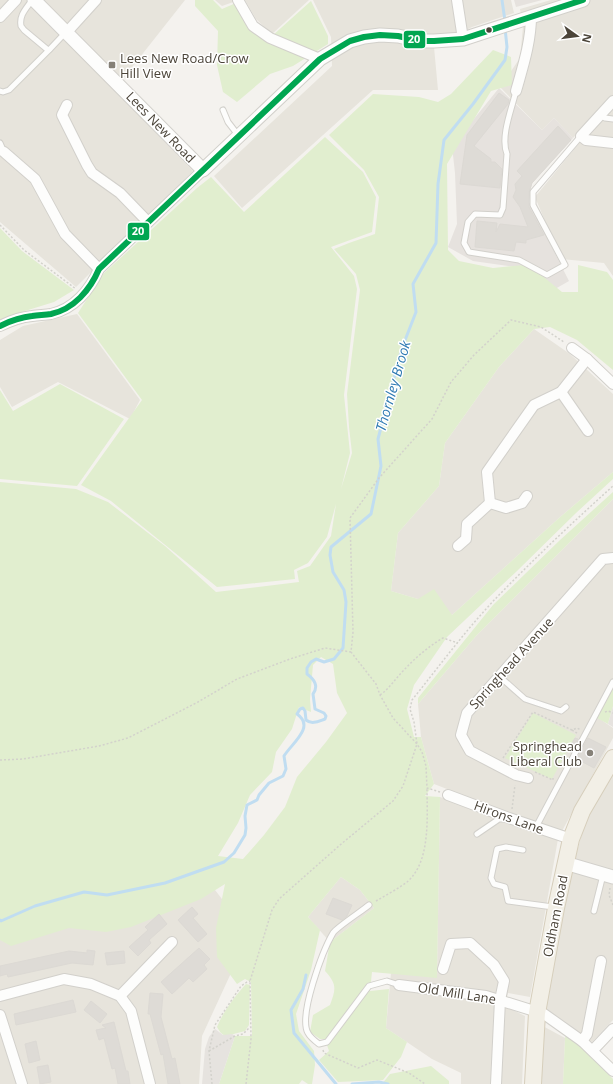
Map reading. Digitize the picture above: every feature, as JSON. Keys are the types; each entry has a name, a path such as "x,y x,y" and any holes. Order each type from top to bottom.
{"main road":[{"name":"Oldham Road","path":"533,1084 537,1013 565,863 571,839 582,811 612,764"}],"street":[{"path":"0,17 16,0"},
{"name":"Lees New Road","path":"33,0 67,32 203,170"},
{"path":"67,32 96,0"},
{"path":"238,0 253,26 270,38 320,59"},
{"path":"457,0 463,38"},
{"path":"0,326 20,318 52,314 70,306 83,295 93,282 99,269 320,59 350,41 380,35 434,41 463,38 583,0"},
{"path":"516,91 527,54 531,30 525,18"},
{"path":"613,101 581,136 586,140 613,143"},
{"path":"67,105 62,115 89,169 92,173 120,193 148,222"},
{"path":"2,148 35,179 65,234 99,269"},
{"path":"572,348 587,359 613,384"},
{"path":"490,503 487,472 534,405 561,392 587,359"},
{"path":"561,392 588,432"},
{"path":"490,503 506,508 522,504 527,496"},
{"path":"458,546 466,539 467,524 490,503"},
{"name":"Springhead Avenue","path":"530,775 516,775 470,751 461,735 467,713 603,559 613,558"},
{"name":"Hirons Lane","path":"448,795 571,839"},
{"path":"565,863 609,879"},
{"path":"120,996 172,942"},
{"path":"443,969 451,944 470,943 494,965 504,981 500,1000 496,1084"},
{"path":"582,1041 587,1034 601,961"},
{"path":"0,996 64,979 91,984 120,996 131,1012 150,1084"},
{"name":"Old Mill Lane","path":"399,984 486,996 544,1014 582,1041 613,1071"},
{"path":"0,1015 22,1084"},
{"path":"592,1050 613,1029"}],"lane":[{"path":"33,0 22,14 21,26 46,50 49,50"},
{"path":"0,91 3,92 9,90 67,32"},
{"path":"516,91 505,133 507,154 503,208 500,215 474,214 468,222 464,243 469,252 519,260 547,275 564,265 534,205 533,192 581,136"},
{"path":"223,110 228,122 239,136"},
{"path":"600,115 613,119"},
{"path":"499,676 529,701 561,710 566,707"},
{"path":"536,827 613,682"},
{"path":"477,834 499,819 510,818"},
{"path":"523,850 506,847 497,849 491,878 494,884 505,887 508,901 556,908"},
{"path":"594,911 609,879"},
{"path":"369,905 334,932 311,986 305,1023 308,1033 319,1044 327,1042 369,986 386,981 399,984"}],"path":[{"path":"0,225 24,250 83,295"},
{"path":"350,652 353,632 350,518 379,478 432,419 451,382 474,355 511,320 541,327 572,348"},
{"path":"246,1084 250,1053 250,981 272,910 279,899 393,801 403,786 417,744 414,722 410,709 412,700 498,595 568,525 613,486"},
{"path":"380,695 388,690 404,670 434,643 443,638 458,643"},
{"path":"0,760 23,759 99,746 128,738 237,680 290,659 325,648 350,652 376,684 392,718 417,744 422,752 426,766 426,836 423,856 418,867 408,881 369,905"},
{"path":"508,761 503,758 533,712 578,733 575,738"},
{"path":"572,730 576,728 586,733"},
{"path":"530,775 552,780 556,773"},
{"path":"510,818 516,775"},
{"path":"427,788 448,795"},
{"path":"609,879 609,895 613,905"},
{"path":"212,1084 209,1051 215,1025 241,986 250,981"},
{"path":"209,1051 234,1036 243,1034 250,1027"},
{"path":"322,1043 324,1053 358,1068 377,1060 409,1073 425,1084"}],"shaded area":[{"path":"0,0 185,0 114,90 193,171 76,287 0,222"},
{"path":"215,0 239,0 222,6"},
{"path":"245,0 309,0 272,34 256,19"},
{"path":"313,0 511,0 514,13 472,27 434,47 438,90 373,90 242,208 214,176 332,66 331,37"},
{"path":"514,0 542,0 516,7"},
{"path":"551,0 613,0 613,96 573,138 554,118 542,130 500,87 520,58 523,27 520,9"},
{"path":"499,88 542,130 554,118 573,138 532,183 529,202 569,281 548,293 516,267 473,261 448,247 457,224 455,173 452,146"},
{"path":"613,106 613,276 604,263 561,259 535,197 594,125"},
{"path":"77,314 140,400 130,419 58,382 12,407 0,387 0,340 23,326"},
{"path":"534,329 570,354 613,394 613,472 559,518 452,615 418,599 391,591 398,533 439,486 445,443 499,367"},
{"path":"613,499 613,688 597,717 613,728 613,738 562,831 559,832 434,784 421,737 418,704 476,636"},
{"path":"613,706 613,727 608,724"},
{"path":"613,765 613,1020 592,1042 541,1008 571,873 585,823"},
{"path":"440,797 558,839 530,997 508,993 505,1006 525,1016 522,1084 461,1084 461,1073 432,1059 386,1028 391,973 437,977"},
{"path":"341,877 360,890 374,908 330,942 308,917"},
{"path":"208,881 249,934 202,1036 199,1084 0,1084 0,924"},
{"path":"539,1024 565,1038 563,1084 539,1084"},
{"path":"215,1029 223,1035 232,1034 235,1036 219,1084 202,1084 205,1049 209,1037"}],"green space":[{"path":"195,0 213,0 222,9 243,0 254,19 272,36 311,1 328,36 328,44 293,66 270,74 237,102 223,92 217,65 218,31 195,6"},
{"path":"493,50 511,57 512,85 491,91 447,164 448,250 459,261 493,268 524,265 540,274 562,292 578,292 578,265 607,272 613,280 613,370 577,340 550,327 534,329 499,367 445,443 439,486 398,533 391,591 418,599 434,589 452,615 559,518 613,472 613,479 447,637 414,685 407,709 414,737 421,737 434,784 425,796 440,797 437,978 372,972 370,991 389,989 386,1028 407,1042 401,1057 383,1080 338,1082 319,1060 329,1051 325,1039 320,1039 310,1032 313,1015 330,1005 334,991 332,980 325,971 330,942 374,908 360,890 341,877 308,917 320,930 311,970 296,1014 299,1031 314,1051 315,1065 312,1084 308,1084 302,1080 299,1084 219,1084 235,1036 252,1036 251,982 245,979 237,984 217,957 216,928 225,884 201,899 131,927 106,932 69,928 11,946 0,940 0,482 76,489 108,502 165,546 216,592 299,582 297,571 310,566 331,536 336,504 327,537 308,563 294,570 295,579 217,587 111,501 81,485 142,400 78,313 103,274 211,177 244,212 325,137 363,172 376,197 372,232 331,247 354,276 357,289 344,395 350,453 341,489 352,453 347,394 360,290 356,274 334,249 375,234 379,197 364,170 329,135 373,94 419,97 438,102 451,94","holes":["321,657 333,664 337,693 347,713 326,742 297,777 285,807 264,835 243,859 218,856 238,823 250,795 272,772 276,752 292,729 299,707 311,712 310,699 313,665"]},
{"path":"0,228 22,251 74,290 54,302 12,315 0,321"},
{"path":"60,384 124,419 77,486 0,479 0,390 13,411"},
{"path":"613,492 613,499 476,636 418,704 418,698 493,605 560,540"},
{"path":"613,688 613,706 608,724 597,718"},
{"path":"533,713 576,735 552,779 505,758"},
{"path":"246,984 250,985 249,1025 245,1031 226,1036 221,1033 217,1027 230,1004"},
{"path":"567,1033 613,1079 613,1084 563,1084 565,1038"},
{"path":"431,1066 449,1081 449,1084 382,1084 390,1074"}],"building":[{"path":"499,93 509,100 508,104 474,146 491,159 491,162 495,162 502,169 500,188 460,184 467,135"},
{"path":"558,126 571,140 532,183 529,192 529,207 544,235 526,240 526,243 516,242 514,251 475,247 477,221 497,223 496,232 500,224 528,227 520,207 513,197 516,190 515,184 522,176 517,171"},
{"path":"575,738 578,739 573,748 570,746"},
{"name":"Springhead Liberal Club","path":"588,738 606,747 594,768 577,759"},
{"path":"333,898 352,905 347,916 342,920 326,914"},
{"path":"192,907 198,914 193,918 207,934 198,942 178,920"},
{"path":"159,914 167,924 149,940 151,943 138,956 129,947 148,930 145,927"},
{"path":"199,948 210,959 204,965 207,969 193,982 189,978 172,994 161,982"},
{"path":"87,950 95,951 93,965 72,963 8,977 7,974 0,976 0,966 69,951 87,953"},
{"path":"124,951 125,963 107,965 105,953"},
{"path":"150,993 163,994 161,1017 172,1059 175,1058 180,1084 168,1084 163,1054 161,1055 150,1014 148,1014"},
{"path":"73,1000 76,1012 16,1025 14,1014"},
{"path":"91,1001 107,1014 100,1023 84,1010"},
{"path":"114,1022 126,1071 128,1071 130,1084 118,1084 115,1068 112,1069 104,1038 99,1040 96,1030 106,1028 102,1025"},
{"path":"36,1041 40,1060 29,1063 25,1044"},
{"path":"48,1065 51,1082 40,1084 37,1067"}],"waterway":[{"name":"Thornley Brook","path":"502,0 505,21"},
{"name":"Thornley Brook","path":"0,920 1,921 35,906 84,892 107,895 165,883 224,862 234,853 245,835 245,816 247,805 257,800 259,795 269,783 283,776 286,769 284,756 303,730 304,724 302,719 297,714 300,709 303,708 305,711 306,720 308,721 316,722 325,719 326,716 324,713 315,709 313,694 316,685 314,680 307,674 307,668 311,662 316,659 324,662 334,659 343,648 346,602 344,590 333,572 330,555 331,547 371,514 381,466 378,439 402,348 416,312 413,284 436,243 438,184 444,140 473,104 505,60 507,47 505,28"},
{"path":"306,975 303,989 291,1010 294,1033 336,1084"},
{"path":"352,1084 379,1082 388,1084"}],"transit line":[{"name":"20","path":"0,326 24,317 51,314 67,308 74,303 86,291 99,269 320,59 350,41 380,35 398,36 420,41 463,39 583,0"}],"place":[{"name":"Lees New Road/Crow Hill View","path":"112,65"},
{"name":"Springhead Liberal Club","path":"590,753"}]}
